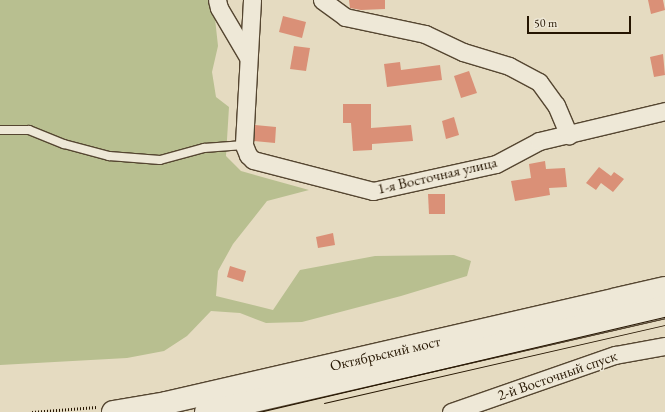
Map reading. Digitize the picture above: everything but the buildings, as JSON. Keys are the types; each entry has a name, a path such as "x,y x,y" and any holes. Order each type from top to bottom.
{"main road":[{"name":"Октябрьский мост","path":"113,412 166,403 661,298"},
{"name":"Октябрьский мост","path":"206,412 661,298"}],"street":[{"path":"217,0 219,8 248,57"},
{"path":"244,145 252,0"},
{"path":"322,0 345,17 425,34 463,52 509,66 539,82 556,105 569,135"},
{"name":"1-я Восточная улица","path":"244,145 248,155 253,160 374,191 496,164 539,141 665,111"},
{"name":"2-й Восточный спуск","path":"451,412 615,354 665,346"}],"lane":[{"path":"0,130 29,130 64,144 109,156 160,160 204,148 244,145"}],"green space":[{"path":"0,0 213,0 218,46 212,72 216,97 229,107 226,156 241,171 309,190 267,201 233,244 218,271 216,296 273,310 300,270 375,256 454,255 471,261 467,276 401,296 302,322 266,323 240,313 211,311 187,336 164,351 127,358 0,365"}],"tram line":[{"path":"259,412 665,317"},
{"path":"324,403 665,325"}]}
